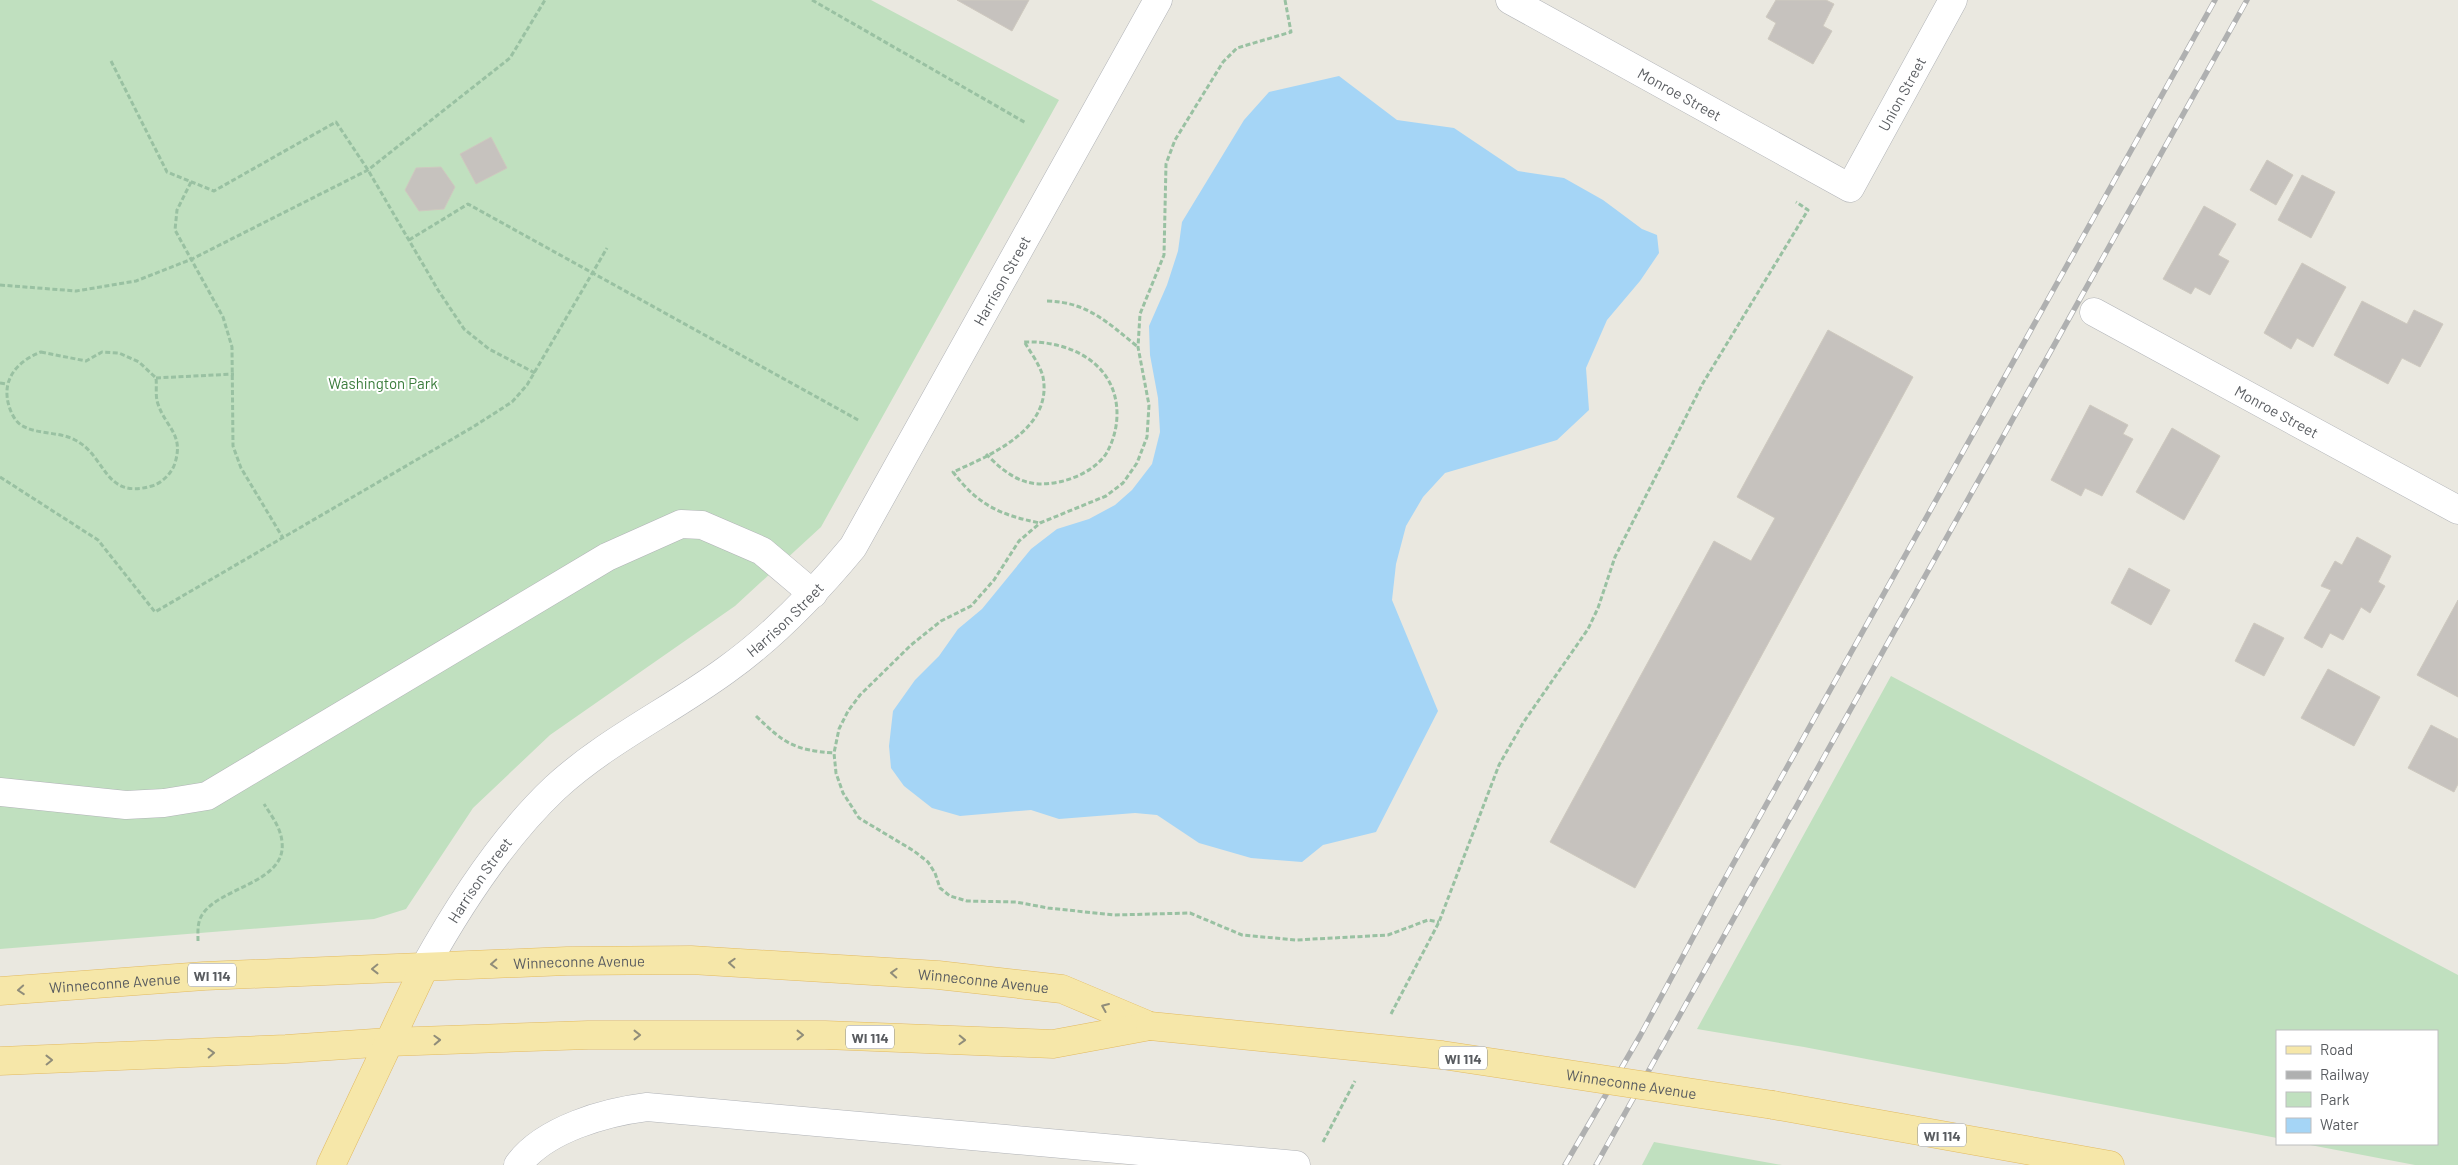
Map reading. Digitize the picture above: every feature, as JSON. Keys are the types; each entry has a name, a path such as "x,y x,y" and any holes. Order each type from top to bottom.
{"main road":[{"name":"Winneconne Avenue","path":"0,992 204,976 567,961 691,960 938,976 1062,989 1150,1026"},
{"name":"Harrison Street","path":"331,1165 424,968"},
{"name":"Winneconne Avenue","path":"0,1061 277,1050 389,1042 588,1035 825,1035 1053,1044 1150,1026 1442,1056 1774,1105 2110,1165"}],"street":[{"name":"Harrison Street","path":"424,968 460,906 523,822 555,788 590,758 726,670 776,630 813,594 853,547 1158,0"},
{"name":"Monroe Street","path":"1510,0 1850,188"},
{"name":"Union Street","path":"1850,188 1953,0"},
{"name":"Monroe Street","path":"2094,312 2458,510"},
{"path":"0,792 126,805 164,803 207,796 607,557 681,524 702,525 762,551 813,594"},
{"path":"518,1165 546,1141 586,1121 617,1111 647,1107 1296,1165"}],"path":[{"path":"0,285 76,290 136,281 192,259 368,170 510,58 545,0"},
{"path":"812,0 1026,123"},
{"path":"1285,0 1291,32 1237,48 1223,62 1176,140 1166,164 1164,255 1140,314 1138,347 1149,406 1147,437 1137,463 1123,483 1106,496 1040,523 1019,541 994,580 971,606 941,621 918,639 860,695 848,711 839,729 834,753 836,773 843,793 859,818 928,862 935,872 940,888 950,896 967,901 1016,902 1048,908 1114,915 1190,913 1242,935 1296,940 1388,935 1428,920 1439,922 1499,764 1523,723 1588,629 1598,608 1615,557 1703,383 1808,210 1792,199"},
{"path":"111,61 167,172 214,191 336,122 368,170 438,290 464,329 488,349 534,373"},
{"path":"191,182 177,210 175,230 223,317 232,347 234,374 233,446 241,468 283,538"},
{"path":"409,240 468,204 860,421"},
{"path":"0,477 98,540 155,612 473,428 512,402 534,373 594,273 606,248"},
{"path":"1047,301 1062,302 1091,311 1104,318 1138,347"},
{"path":"986,454 997,465 1026,482 1051,484 1071,478 1085,471 1106,454 1117,422 1117,403 1108,378 1096,363 1075,350 1044,341 1024,342 1042,376 1043,396 1038,412 1029,427 1014,441 986,454 953,472 964,486 991,508 1011,517 1040,523"},
{"path":"41,352 86,361 102,352 119,353 139,362 156,378 158,404 176,436 178,450 174,465 166,478 155,486 142,489 128,488 115,483 104,474 89,450 76,440 62,434 30,430 19,424 8,405 7,384 14,369 26,357 41,352"},
{"path":"156,378 234,374"},
{"path":"0,383 7,384"},
{"path":"756,716 788,743 807,751 834,753"},
{"path":"198,941 198,923 202,914 210,906 268,872 277,864 282,853 282,841 277,826 246,773"}],"green space":[{"name":"Washington Park","path":"0,0 871,0 1059,100 821,527 735,606 550,735 473,808 406,909 374,919 0,949"},
{"path":"1891,676 2458,975 2458,1165 2415,1165 2310,1145 2438,1145 2438,1030 2276,1030 2276,1138 1804,1047 1697,1029"},
{"path":"1654,1142 1782,1165 1642,1165"}],"water":[{"path":"1339,76 1397,120 1454,128 1518,171 1564,178 1603,200 1642,229 1657,235 1659,253 1640,281 1607,320 1586,368 1589,410 1557,440 1445,473 1423,497 1406,526 1396,564 1392,600 1438,711 1376,832 1323,845 1302,862 1251,858 1199,843 1157,815 1135,813 1059,819 1031,810 960,816 932,808 904,786 891,768 889,746 893,711 915,680 939,656 958,629 982,609 1031,549 1057,529 1089,519 1115,505 1132,490 1152,464 1160,432 1158,398 1150,355 1149,326 1167,285 1178,251 1182,222 1244,120 1269,92"}],"building":[{"path":"957,0 1029,0 1012,31"},
{"path":"1776,0 1826,0 1834,4 1823,26 1832,31 1813,64 1768,39 1776,23 1766,17"},
{"path":"491,137 507,168 476,184 460,154"},
{"path":"2267,160 2293,175 2276,205 2250,190"},
{"path":"441,167 455,187 444,209 419,211 405,190 416,168"},
{"path":"2302,175 2335,192 2311,238 2278,220"},
{"path":"2204,206 2236,224 2218,255 2229,261 2210,295 2195,287 2191,294 2163,279"},
{"path":"2302,263 2346,287 2313,347 2297,338 2291,349 2264,333"},
{"path":"2362,301 2407,324 2414,310 2443,324 2420,367 2402,358 2388,384 2334,355"},
{"path":"1828,330 1913,377 1635,888 1550,842 1714,541 1751,561 1775,518 1737,497"},
{"path":"2090,405 2128,425 2123,434 2133,439 2102,496 2085,488 2081,496 2051,480"},
{"path":"2172,428 2220,456 2184,520 2136,492"},
{"path":"2357,537 2391,556 2378,582 2385,586 2370,613 2361,607 2343,640 2330,633 2322,648 2304,638 2331,590 2321,586 2335,561 2342,565"},
{"path":"2129,568 2170,590 2151,625 2111,603"},
{"path":"2458,600 2458,697 2417,675"},
{"path":"2254,623 2284,638 2264,676 2235,661"},
{"path":"2328,669 2380,697 2354,746 2301,718"},
{"path":"2431,725 2458,739 2458,784 2454,792 2408,768"}],"railway":[{"path":"1565,1165 1640,1036 1718,891 2215,0"},
{"path":"1596,1165 2247,0"}]}
